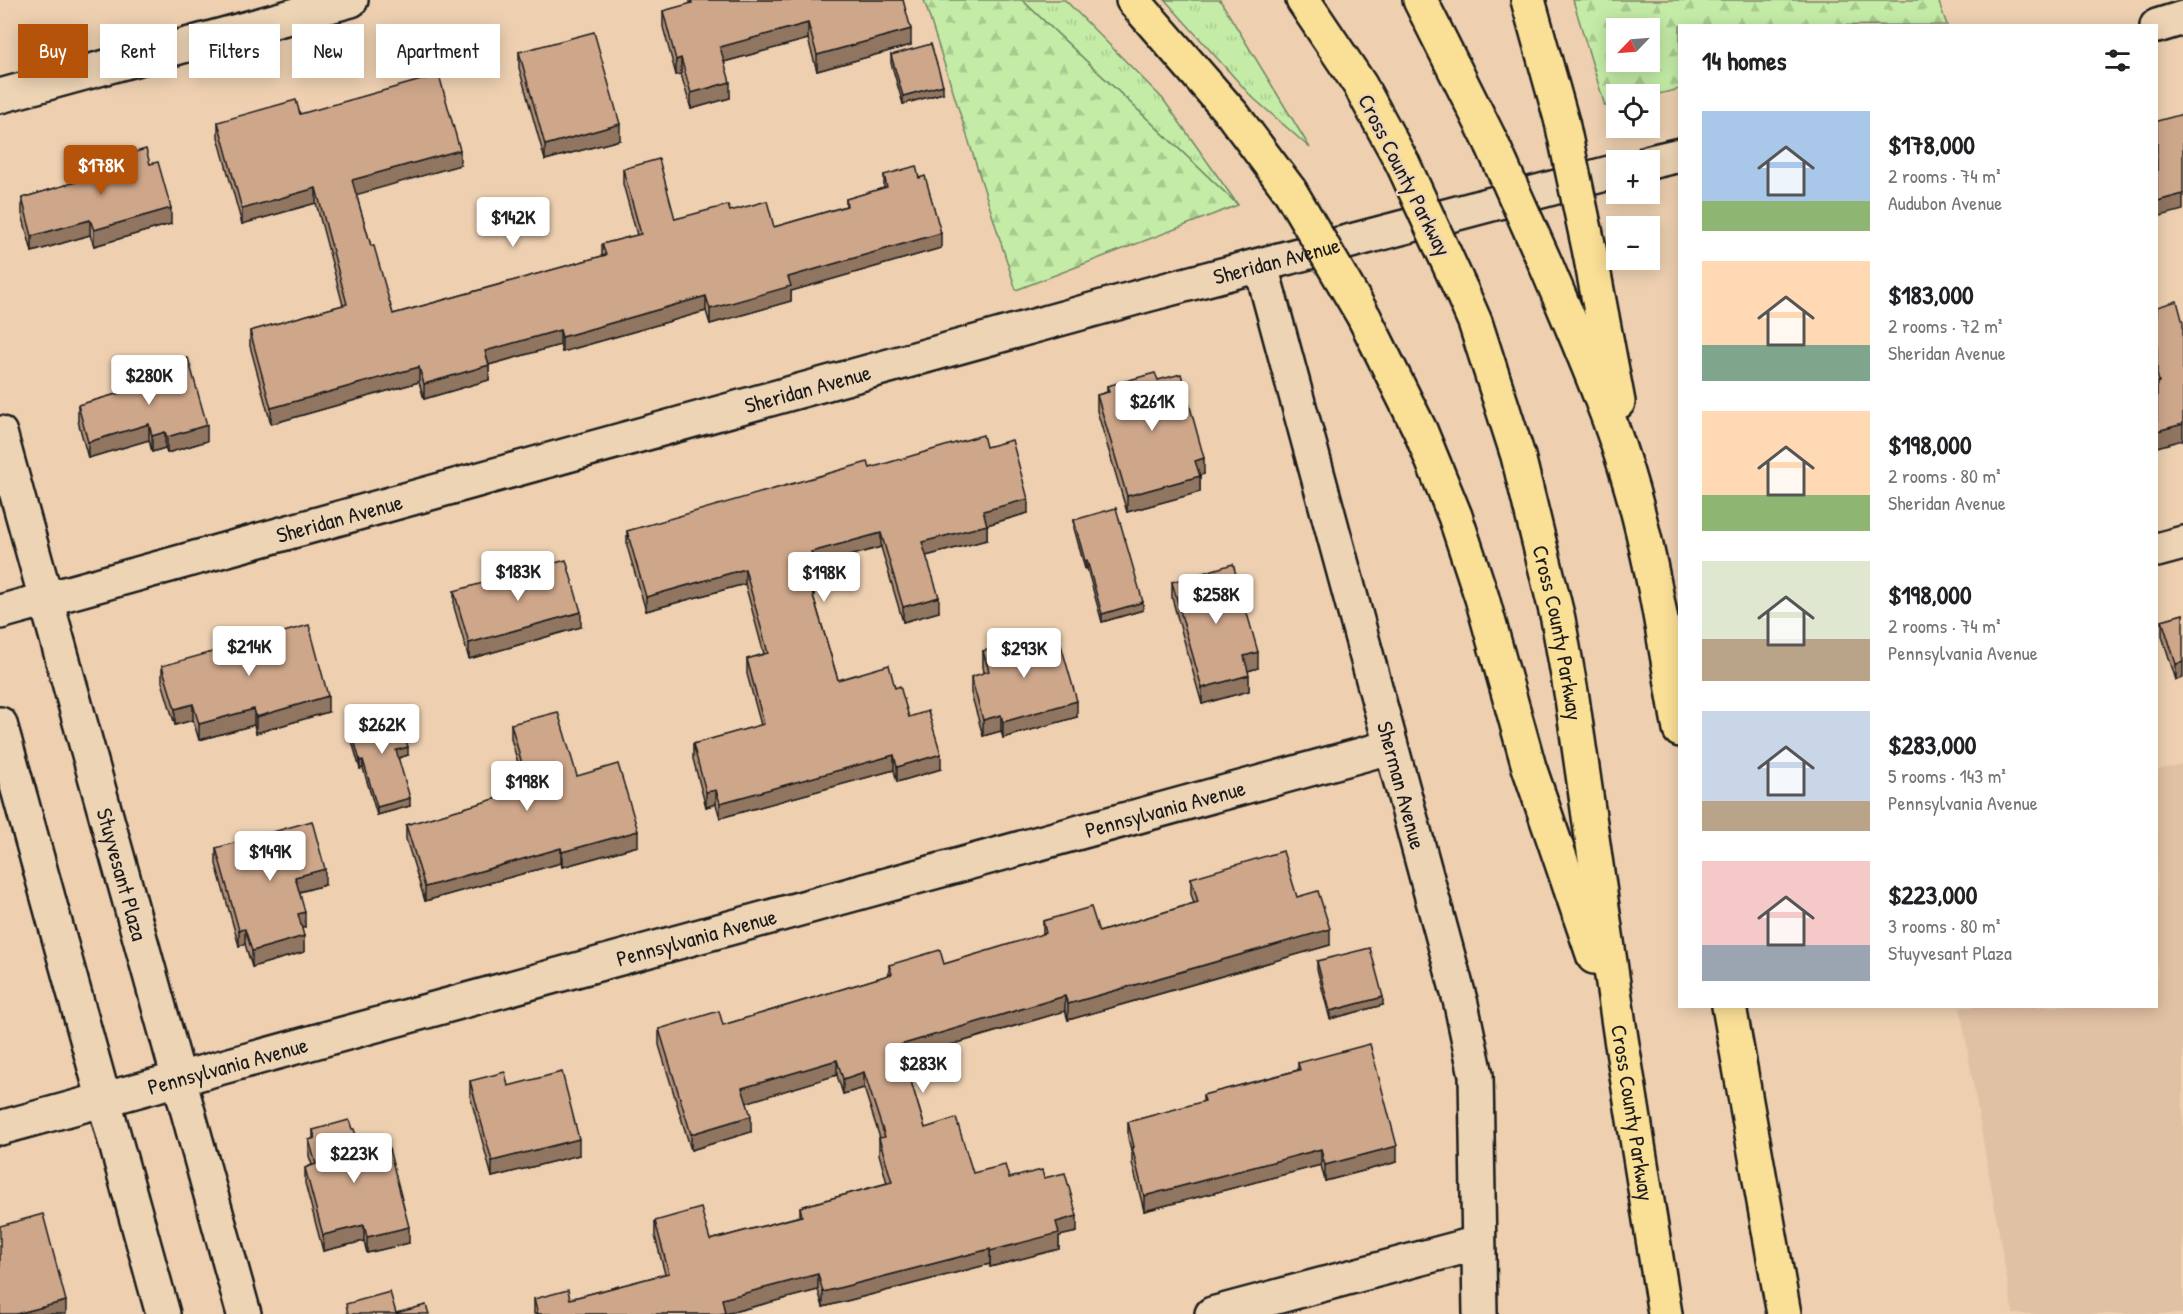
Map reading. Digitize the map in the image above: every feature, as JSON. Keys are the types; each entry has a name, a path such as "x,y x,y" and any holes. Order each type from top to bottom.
{"highway":[{"path":"1133,0 1233,116 1290,191 1364,317 1416,421 1455,516 1482,598 1530,767 1620,1032"},
{"name":"Cross County Parkway","path":"1303,0 1360,85 1403,164 1461,290 1486,354 1518,456 1558,620 1572,698 1620,1032 1665,1314"},
{"path":"1420,0 1492,144 1546,265 1615,435 1640,522"},
{"path":"1528,0 1562,122 1590,253 1678,719"},
{"path":"1729,1008 1784,1314"}],"street":[{"path":"0,96 351,0"},
{"path":"2158,26 2183,18"},
{"path":"1660,160 1678,155"},
{"name":"Sheridan Avenue","path":"0,612 1146,295 1606,174"},
{"name":"Sherman Avenue","path":"1261,266 1461,1004 1476,1075 1480,1314"},
{"name":"Stuyvesant Plaza","path":"0,433 244,1314"},
{"path":"2158,550 2183,543"},
{"path":"0,724 163,1314"},
{"name":"Pennsylvania Avenue","path":"0,1128 179,1077 1390,747"},
{"path":"1212,1314 1478,1243"}],"shaded area":[{"path":"2183,764 2183,1314 2013,1314 1960,1008 2158,1008 2158,770"}],"green space":[{"path":"924,0 1022,0 1238,205 1016,290"},
{"path":"1022,0 1065,0 1163,99 1238,205"},
{"path":"1165,0 1220,0 1310,148 1251,96"},
{"path":"1573,0 1938,0 1947,24 1678,24 1678,89 1660,94 1660,84 1606,84 1605,106"}],"building":[{"path":"691,0 903,0 911,29 817,55 808,23 720,47 730,82 691,93 681,58 676,60 663,11 692,3"},
{"path":"594,32 620,124 545,145 519,52"},
{"path":"931,44 943,85 903,96 891,55"},
{"path":"428,78 440,78 460,150 352,180 393,314 606,255 602,244 641,234 623,169 659,159 675,219 728,205 730,211 767,201 774,227 847,206 846,199 887,187 884,175 916,166 919,178 925,176 941,233 788,277 791,286 710,309 706,296 562,337 560,330 485,351 489,365 424,384 419,367 271,408 250,331 347,304 316,188 242,209 218,122 296,100 300,114"},
{"path":"2183,114 2183,194 2158,201 2158,121"},
{"path":"146,149 150,164 158,162 171,208 94,230 90,220 32,236 22,198 79,181 76,169"},
{"path":"2177,301 2183,323 2183,424 2158,431 2159,382 2158,307"},
{"path":"188,358 207,425 167,437 165,432 152,436 149,424 88,442 78,405 152,384 148,370"},
{"path":"1155,373 1158,380 1181,374 1204,458 1195,461 1200,476 1127,496 1097,395 1109,392 1107,386"},
{"path":"983,435 986,447 1012,440 1028,499 983,511 987,525 922,542 939,597 903,607 881,533 811,552 816,567 810,568 814,580 809,582 838,680 889,665 895,688 900,686 909,717 928,711 941,754 897,767 894,755 720,803 716,790 706,792 693,744 764,724 747,659 768,653 745,569 646,597 627,531 868,462 870,468"},
{"path":"1116,508 1143,602 1102,614 1074,520"},
{"path":"566,560 581,612 469,643 454,591"},
{"path":"1233,564 1258,652 1244,656 1249,675 1202,688 1172,582"},
{"path":"2183,614 2183,662 2176,664 2162,620"},
{"path":"309,625 328,696 256,717 254,709 199,724 193,704 175,709 162,666"},
{"path":"1057,631 1077,701 1003,722 1001,715 983,720 971,677 989,671 983,651"},
{"path":"397,709 408,747 396,750 410,798 377,807 349,722"},
{"path":"558,712 577,776 618,764 638,831 562,852 561,848 425,887 406,825 529,789 511,724"},
{"path":"312,821 325,869 295,877 305,912 298,914 304,936 252,951 245,929 239,930 216,848"},
{"path":"1283,851 1297,897 1318,891 1330,929 1068,1004 1065,996 900,1045 925,1128 956,1118 973,1173 1005,1165 1009,1178 1042,1170 1044,1178 1065,1173 1077,1216 1056,1222 1059,1233 823,1292 818,1274 722,1299 725,1313 719,1314 538,1314 534,1299 568,1290 570,1299 669,1273 655,1221 701,1208 710,1240 802,1216 800,1207 892,1182 879,1138 885,1137 864,1072 843,1079 837,1060 742,1088 751,1116 691,1134 659,1029 719,1011 723,1025 892,974 889,965 940,950 944,964 1046,933 1043,921 1091,907 1099,932 1198,902 1191,878"},
{"path":"1370,948 1383,997 1330,1011 1317,961"},
{"path":"1370,1044 1397,1146 1325,1165 1321,1149 1144,1196 1128,1122 1205,1101 1203,1095 1300,1070 1298,1063"},
{"path":"505,1072 508,1086 562,1072 579,1139 492,1161 470,1081"},
{"path":"349,1120 361,1152 388,1145 409,1227 367,1237 364,1225 323,1235 305,1168 316,1164 309,1140 315,1138 313,1130"},
{"path":"43,1214 66,1301 16,1314 0,1314 0,1226"},
{"path":"390,1292 396,1313 426,1305 429,1314 348,1314 346,1304"}]}
